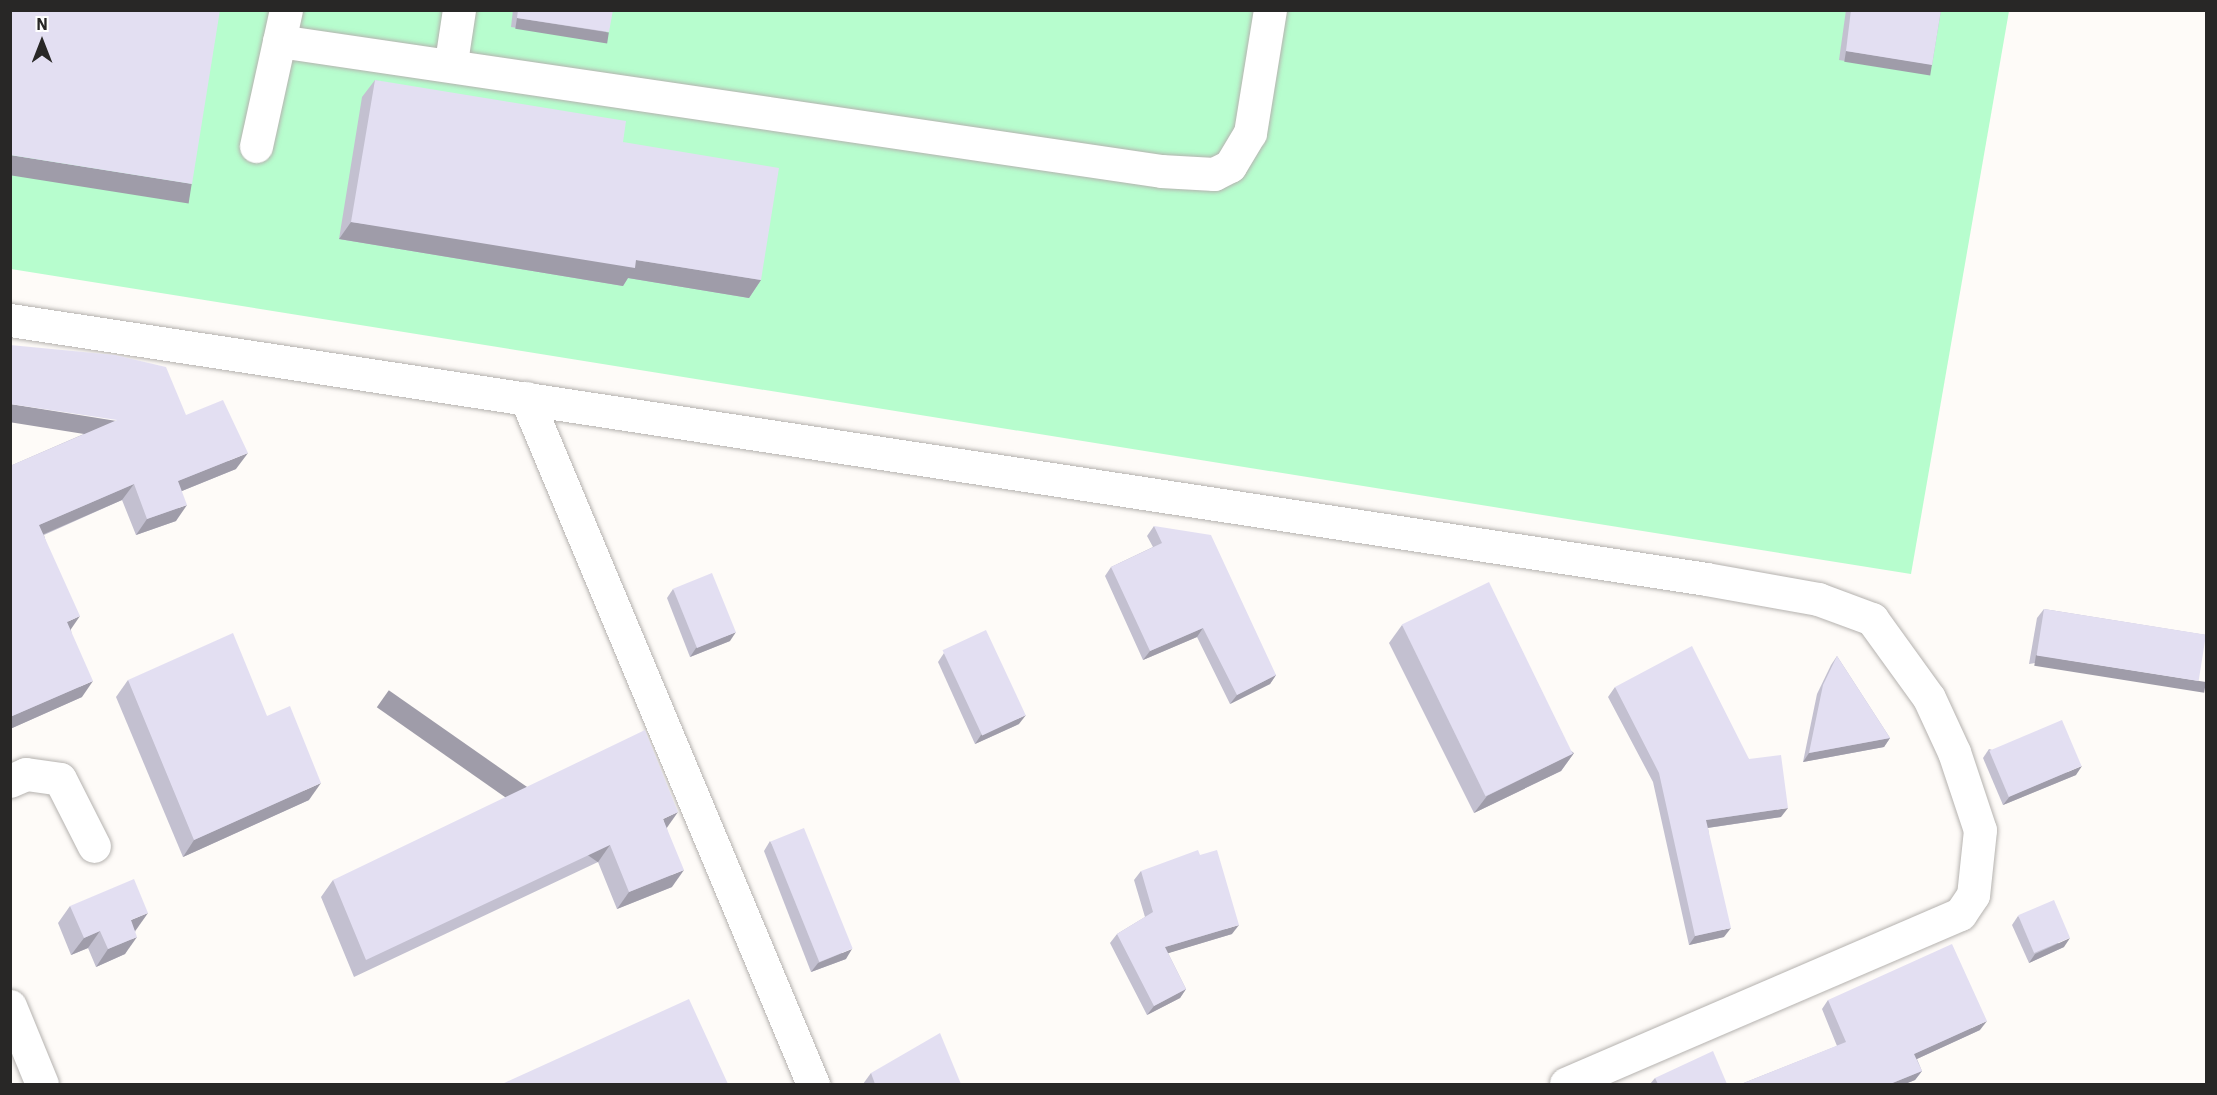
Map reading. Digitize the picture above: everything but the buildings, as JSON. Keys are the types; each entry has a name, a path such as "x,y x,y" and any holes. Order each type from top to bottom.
{"lane":[{"path":"451,62 459,10"},
{"path":"256,146 282,26 451,62 1161,171 1214,174 1230,166 1250,133 1270,10"},
{"path":"10,320 1706,579 1818,599 1872,619 1929,698 1954,752 1980,831 1973,895 1960,914 1566,1084"},
{"path":"526,398 813,1084"},
{"path":"10,781 26,774 60,779 94,846"},
{"path":"10,1006 42,1084"}],"green space":[{"path":"10,11 2009,11 1911,574 11,269"}]}
